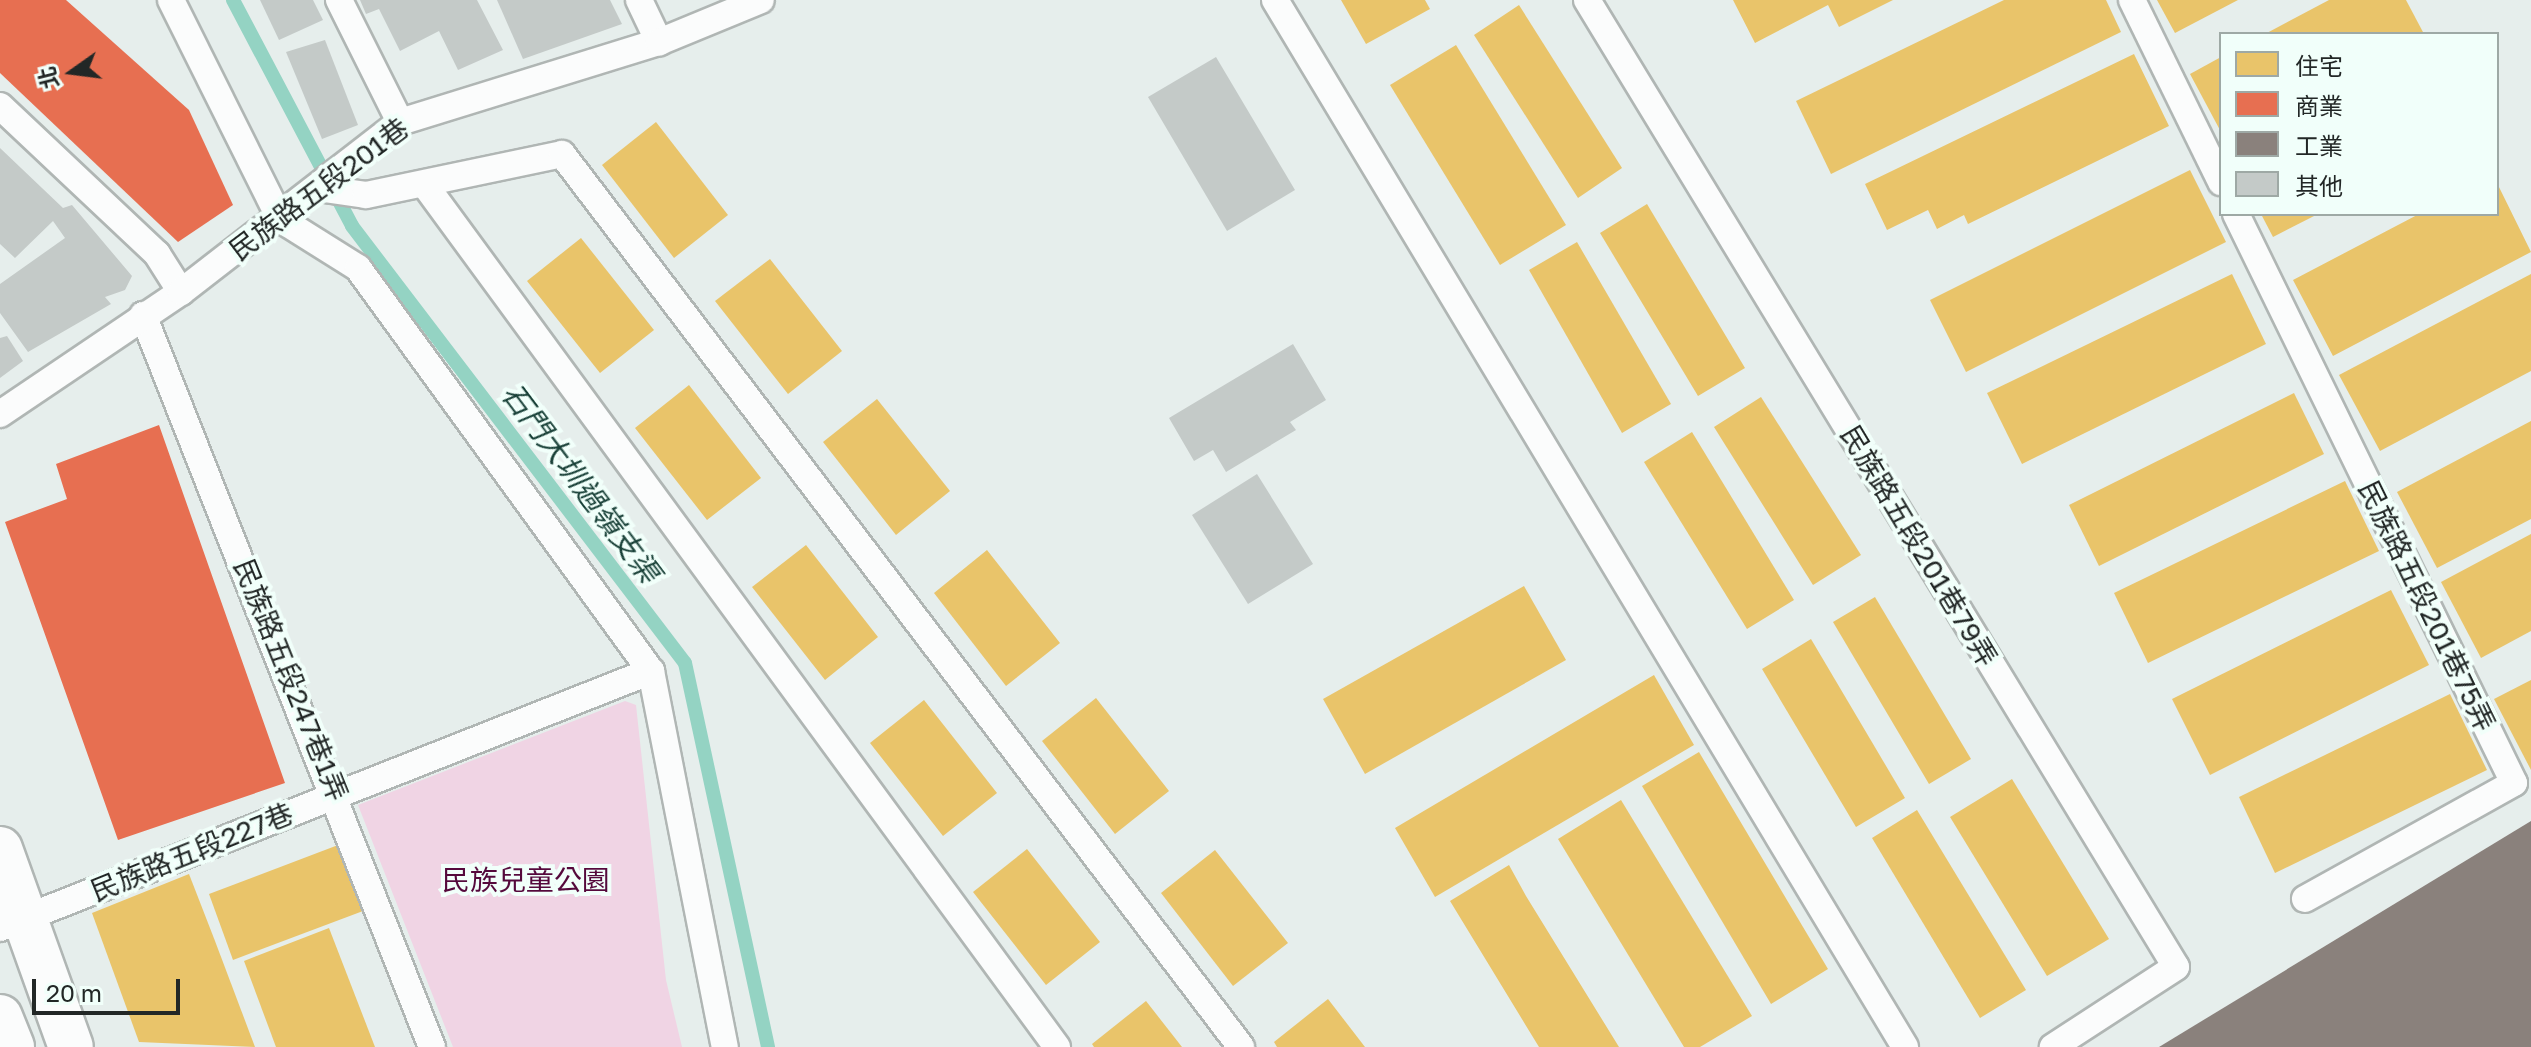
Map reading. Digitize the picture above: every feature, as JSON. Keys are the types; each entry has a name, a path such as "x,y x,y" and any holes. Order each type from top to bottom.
{"main road":[{"path":"0,849 13,923 71,1047"},
{"path":"0,1017 12,1047"}],"lane":[{"path":"171,0 280,219 358,268 651,671 725,1047"},
{"path":"339,0 400,122"},
{"path":"639,0 659,42"},
{"name":"民族路五段201巷","path":"0,414 181,292 280,219 400,122 659,42 761,0"},
{"path":"1275,0 1905,1047"},
{"name":"民族路五段201巷79弄","path":"1587,0 2176,967 2053,1047"},
{"path":"2132,0 2219,178"},
{"path":"0,106 157,254 181,292"},
{"path":"317,188 366,195 562,154 1241,1047"},
{"path":"425,185 1057,1047"},
{"name":"民族路五段201巷75弄","path":"2237,216 2514,783 2305,899"},
{"name":"民族路五段247巷1弄","path":"143,315 335,790 432,1047"},
{"name":"民族路五段227巷","path":"13,923 335,790 651,671"}],"green space":[{"name":"民族兒童公園","path":"625,701 636,705 666,980 682,1047 453,1047 358,805"}],"building: 住宅":[{"path":"1341,0 1425,0 1430,9 1366,44"},
{"path":"1733,0 1893,0 1839,27 1828,5 1755,43"},
{"path":"2004,0 2106,0 2121,32 1831,174 1796,101"},
{"path":"2157,0 2238,0 2175,33"},
{"path":"2329,0 2406,0 2423,32 2269,32"},
{"path":"1519,5 1622,168 1578,198 1474,35"},
{"path":"1456,45 1566,225 1500,265 1390,85"},
{"path":"2134,54 2169,126 1968,224 1964,215 1937,229 1928,210 1887,230 1865,184"},
{"path":"2219,58 2219,128 2190,74"},
{"path":"656,122 728,215 674,258 602,165"},
{"path":"2190,170 2226,242 1966,372 1930,300"},
{"path":"2499,187 2531,252 2333,356 2293,280 2415,216 2499,216"},
{"path":"1647,204 1745,368 1698,396 1600,233"},
{"path":"2262,216 2314,216 2273,237"},
{"path":"581,238 654,330 600,373 527,281"},
{"path":"1577,242 1671,404 1622,433 1529,270"},
{"path":"770,259 842,351 788,394 715,301"},
{"path":"2232,274 2266,344 2022,464 1987,393"},
{"path":"2531,274 2531,371 2380,451 2339,375"},
{"path":"689,385 761,478 707,520 635,428"},
{"path":"2294,393 2324,454 2099,566 2069,505"},
{"path":"1761,397 1861,555 1813,585 1714,427"},
{"path":"877,399 950,491 896,535 823,442"},
{"path":"2531,421 2531,519 2437,568 2397,492"},
{"path":"1692,432 1794,600 1747,629 1644,462"},
{"path":"2345,481 2379,551 2148,663 2114,593"},
{"path":"2531,534 2531,631 2481,658 2441,582"},
{"path":"806,545 878,637 825,680 752,587"},
{"path":"987,550 1060,643 1006,686 934,593"},
{"path":"1524,586 1566,660 1365,774 1323,699"},
{"path":"2391,590 2429,665 2210,775 2172,699"},
{"path":"1875,597 1971,759 1929,784 1833,622"},
{"path":"1811,639 1905,798 1856,827 1762,669"},
{"path":"1654,675 1694,745 1435,897 1395,828"},
{"path":"2531,680 2531,770 2494,699"},
{"path":"2450,694 2487,770 2275,873 2239,797"},
{"path":"1096,698 1169,791 1115,834 1042,741"},
{"path":"924,700 997,793 943,836 870,743"},
{"path":"1699,752 1828,969 1771,1004 1642,786"},
{"path":"2012,779 2109,939 2047,976 1950,817"},
{"path":"1621,800 1752,1016 1700,1047 1684,1047 1558,839"},
{"path":"1917,810 2026,990 1980,1018 1872,838"},
{"path":"346,842 371,908 233,960 209,894"},
{"path":"1027,849 1100,942 1046,985 973,892"},
{"path":"1215,850 1288,943 1233,986 1161,893"},
{"path":"1509,865 1619,1047 1539,1047 1450,901"},
{"path":"189,874 255,1047 139,1042 92,913"},
{"path":"329,928 375,1047 276,1047 244,961"},
{"path":"1328,999 1365,1047 1277,1047 1274,1042"},
{"path":"1146,1001 1182,1047 1094,1047 1092,1044"}],"building: 商業":[{"path":"0,0 66,0 189,110 233,205 178,242 0,73"},
{"path":"159,425 285,783 118,840 5,522 67,499 56,464"}],"building: 工業":[{"path":"2531,821 2531,1047 2159,1047"}],"building: 其他":[{"path":"260,0 313,0 323,20 279,40"},
{"path":"360,0 477,0 503,50 458,70 439,31 400,51 379,9 366,14"},
{"path":"497,0 610,0 622,24 523,59"},
{"path":"325,40 358,125 322,139 286,52"},
{"path":"1216,57 1295,190 1227,231 1148,97"},
{"path":"0,148 63,208 72,205 132,276 125,290 105,297 111,304 28,352 0,313 0,284 65,238 53,221 15,258 0,244"},
{"path":"7,336 23,361 0,378 0,338"},
{"path":"1293,344 1326,400 1290,422 1296,430 1226,472 1213,450 1194,461 1169,418"},
{"path":"1257,474 1313,564 1248,604 1192,515"}],"waterway":[{"name":"石門大圳過嶺支渠","path":"233,0 352,226 685,663 768,1047"}]}
